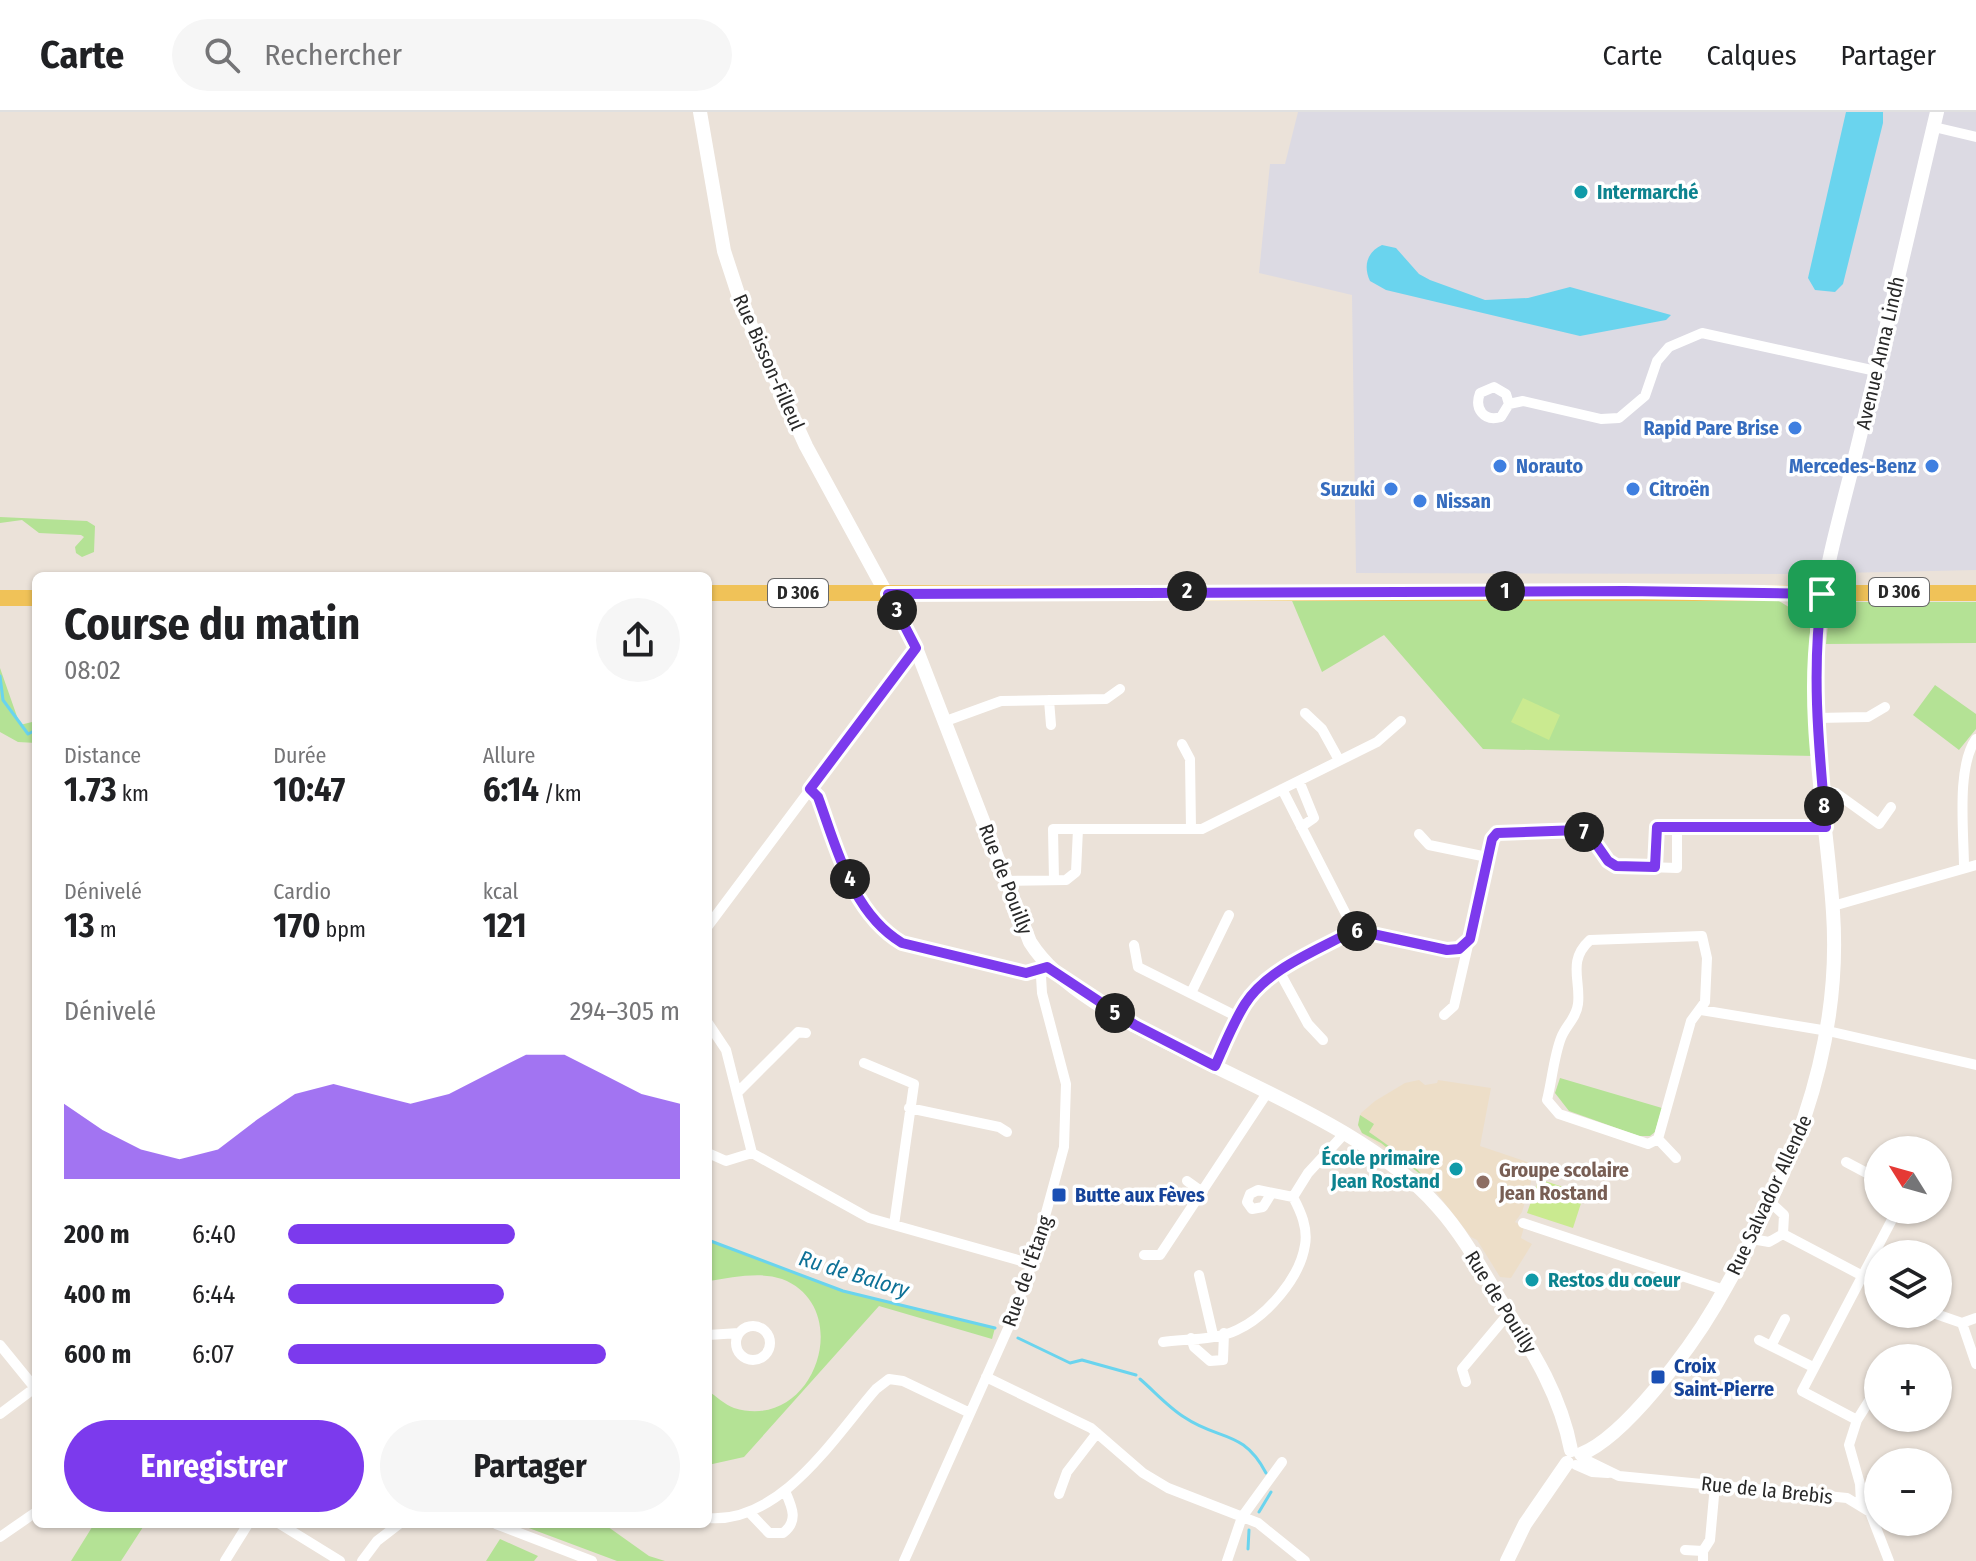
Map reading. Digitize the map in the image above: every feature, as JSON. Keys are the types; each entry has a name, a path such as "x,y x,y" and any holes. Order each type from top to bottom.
{"main road":[{"name":"D 306","path":"712,593 1976,593"},
{"path":"0,598 32,598"}],"street":[{"name":"Rue Bisson-Filleul","path":"700,112 724,251 742,306 806,446 888,594"},
{"path":"1936,119 1976,137"},
{"name":"Avenue Anna Lindh","path":"1822,594 1936,119"},
{"path":"1509,404 1523,401 1601,419 1619,418 1645,396 1657,361 1669,347 1684,338 1702,333 1876,371"},
{"name":"Rue de Pouilly","path":"888,594 916,648 946,721 1030,942 1047,967 1135,1025 1344,1134 1410,1179 1441,1210 1509,1313 1547,1378 1576,1458"},
{"name":"Rue Salvador Allende","path":"1507,1561 1525,1524 1576,1458 1601,1443 1665,1378 1724,1290 1770,1202 1809,1110 1828,1031 1834,958 1833,906 1817,718 1817,629 1822,594"},
{"path":"712,921 916,648"},
{"path":"946,721 1001,701 1106,699 1120,689"},
{"path":"1049,700 1051,725"},
{"path":"1817,718 1868,717 1885,707"},
{"path":"1305,713 1322,729 1339,760"},
{"path":"1054,880 1053,829 1202,829 1390,734 1401,721"},
{"path":"1964,868 1965,768 1969,749 1976,739"},
{"path":"1182,744 1190,759 1191,829"},
{"path":"1299,781 1314,818 1301,827"},
{"path":"810,789 818,797 862,907 891,936 902,943 1026,973 1047,967"},
{"path":"1282,789 1354,930"},
{"path":"1822,789 1836,793 1879,824 1891,807"},
{"path":"1655,867 1657,827 1826,827"},
{"path":"1444,1015 1454,1006 1492,839 1505,830 1580,830 1592,838 1608,861 1616,866 1677,868 1677,827"},
{"path":"1006,881 1066,880 1076,872 1078,829"},
{"path":"1419,834 1429,845 1487,857"},
{"path":"1833,906 1976,865"},
{"path":"1191,993 1229,915"},
{"path":"1215,1066 1246,1002 1279,971 1354,930 1447,950 1459,949 1470,939"},
{"path":"1702,936 1707,958 1701,1010 1691,1021 1658,1139 1648,1144 1559,1114 1547,1100 1562,1036 1573,1021 1578,1001 1574,980 1581,948 1590,940 1702,936"},
{"path":"1134,945 1138,967 1238,1017"},
{"name":"Rue de l'Étang","path":"904,1561 986,1377 1032,1264 1067,1124 1062,1059 1042,993 1041,976 1047,967"},
{"path":"1279,971 1308,1024 1323,1040"},
{"path":"1701,1010 1828,1031 1976,1065"},
{"path":"712,1029 726,1050 739,1091 752,1153"},
{"path":"739,1091 798,1032 806,1033"},
{"path":"864,1063 914,1084 894,1225"},
{"path":"1144,1255 1160,1255 1267,1093"},
{"path":"909,1108 999,1127 1007,1132"},
{"path":"1293,1197 1308,1173 1344,1134"},
{"path":"1658,1139 1676,1158"},
{"path":"712,1155 726,1161 752,1153 869,1218 1032,1264"},
{"path":"1846,1162 1864,1172"},
{"path":"1187,1181 1201,1191"},
{"path":"1271,1194 1293,1197"},
{"path":"1163,1342 1235,1332 1262,1314 1292,1277 1306,1244 1303,1217 1293,1197"},
{"path":"1770,1202 1784,1215 1783,1234"},
{"path":"1523,1223 1724,1290"},
{"path":"1857,1420 1802,1391 1889,1224"},
{"path":"1752,1239 1769,1242 1783,1234"},
{"path":"1783,1234 1862,1275"},
{"path":"1191,1338 1194,1347 1210,1361 1223,1360 1199,1275"},
{"path":"1466,1382 1462,1369 1509,1313"},
{"path":"1952,1320 1962,1323 1976,1318"},
{"path":"1771,1346 1785,1319"},
{"path":"1962,1323 1976,1364"},
{"path":"712,1335 739,1333"},
{"path":"1759,1340 1813,1367"},
{"path":"0,1345 32,1383"},
{"path":"986,1377 1097,1433 1151,1479 1258,1523 1305,1561"},
{"path":"712,1517 749,1512 785,1491 876,1389 889,1379 903,1381 970,1413"},
{"path":"0,1414 32,1389"},
{"path":"1861,1503 1860,1484 1849,1445 1864,1409"},
{"path":"1059,1494 1067,1472 1097,1433"},
{"name":"Rue de la Brebis","path":"1576,1458 1592,1472 1847,1498 1861,1503 1875,1521 1889,1561"},
{"path":"1227,1561 1242,1517 1282,1462"},
{"path":"1685,1550 1703,1556 1710,1540 1715,1485"},
{"path":"749,1512 769,1533 783,1533 793,1523 794,1515 785,1491"},
{"path":"0,1537 32,1515"},
{"path":"225,1561 246,1528"},
{"path":"286,1528 340,1561"},
{"path":"362,1561 377,1541 394,1528"},
{"path":"506,1528 592,1561"}],"shaded area":[{"path":"1298,112 1976,112 1976,570 1798,574 1356,573 1352,295 1259,273 1270,164 1285,164"},
{"name":"Groupe scolaire Jean Rostand","path":"1419,1080 1425,1085 1437,1083 1438,1080 1491,1088 1480,1146 1536,1165 1522,1212 1515,1222 1524,1227 1521,1238 1532,1244 1511,1278 1500,1277 1477,1240 1471,1237 1436,1192 1439,1186 1362,1133 1358,1125 1361,1113 1375,1101 1405,1083"}],"green space":[{"path":"0,517 87,521 95,526 94,552 82,557 76,553 75,547 84,537 81,535 39,533 22,520 0,523"},
{"path":"1290,596 1779,601 1810,620 1815,756 1483,749 1384,635 1322,672"},
{"path":"1848,602 1976,602 1976,643 1826,644 1828,625"},
{"path":"0,668 20,725 32,722 32,743 18,742 0,732"},
{"path":"1935,685 1976,714 1976,729 1959,750 1913,715"},
{"path":"1523,698 1560,715 1549,740 1511,722"},
{"path":"1560,1078 1662,1108 1655,1132 1650,1136 1639,1136 1569,1111 1555,1093"},
{"path":"1360,1115 1374,1124 1369,1132 1425,1178 1381,1143 1362,1133 1358,1125"},
{"path":"1539,1179 1584,1194 1573,1228 1527,1213"},
{"path":"712,1242 843,1291 995,1328 992,1339 879,1306 744,1457 712,1464 712,1394 734,1408 762,1411 786,1402 804,1386 816,1363 821,1339 817,1314 805,1294 782,1279 755,1275 712,1280"},
{"path":"92,1528 142,1528 121,1561 71,1561"},
{"path":"529,1528 610,1528 649,1556 665,1561 617,1561"},
{"path":"500,1539 538,1556 534,1561 486,1561"}],"water":[{"path":"1846,112 1883,112 1883,123 1843,284 1835,292 1815,290 1808,278"},
{"path":"1382,245 1396,248 1419,274 1430,280 1485,300 1528,298 1570,287 1671,315 1666,320 1580,336 1386,290 1370,281 1367,270 1370,256"}],"waterway":[{"name":"Ru de Balory","path":"0,676 3,700 28,734 32,732"},
{"name":"Ru de Balory","path":"712,1242 843,1291 995,1328"},
{"name":"Ru de Balory","path":"1018,1338 1070,1363 1082,1360 1136,1375"},
{"name":"Ru de Balory","path":"1140,1379 1184,1417 1239,1442 1257,1459 1266,1473"},
{"name":"Ru de Balory","path":"1259,1512 1271,1492"},
{"name":"Ru de Balory","path":"1248,1549 1249,1530"}],"place":[{"name":"Intermarché","path":"1581,192"},
{"name":"Rapid Pare Brise","path":"1795,428"},
{"name":"Norauto","path":"1500,466"},
{"name":"Mercedes-Benz","path":"1932,466"},
{"name":"Suzuki","path":"1391,489"},
{"name":"Citroën","path":"1633,489"},
{"name":"Nissan","path":"1420,501"},
{"name":"École primaire Jean Rostand","path":"1456,1169"},
{"name":"Groupe scolaire Jean Rostand","path":"1483,1182"},
{"name":"Butte aux Fèves","path":"1059,1195"},
{"name":"Restos du coeur","path":"1532,1280"},
{"name":"Croix Saint-Pierre","path":"1658,1377"}],"route":[{"path":"1625,591 1822,594 1817,629 1817,718 1826,827 1657,827 1655,867 1629,868 1608,861 1592,838 1580,830 1505,830 1497,833 1492,839 1470,939 1459,949 1447,950 1354,930 1279,971 1259,989 1246,1002 1215,1066 1135,1025 1047,967 1036,973 1026,973 902,943 891,936 862,907 818,797 810,789 916,648 888,594 1625,591"}]}
